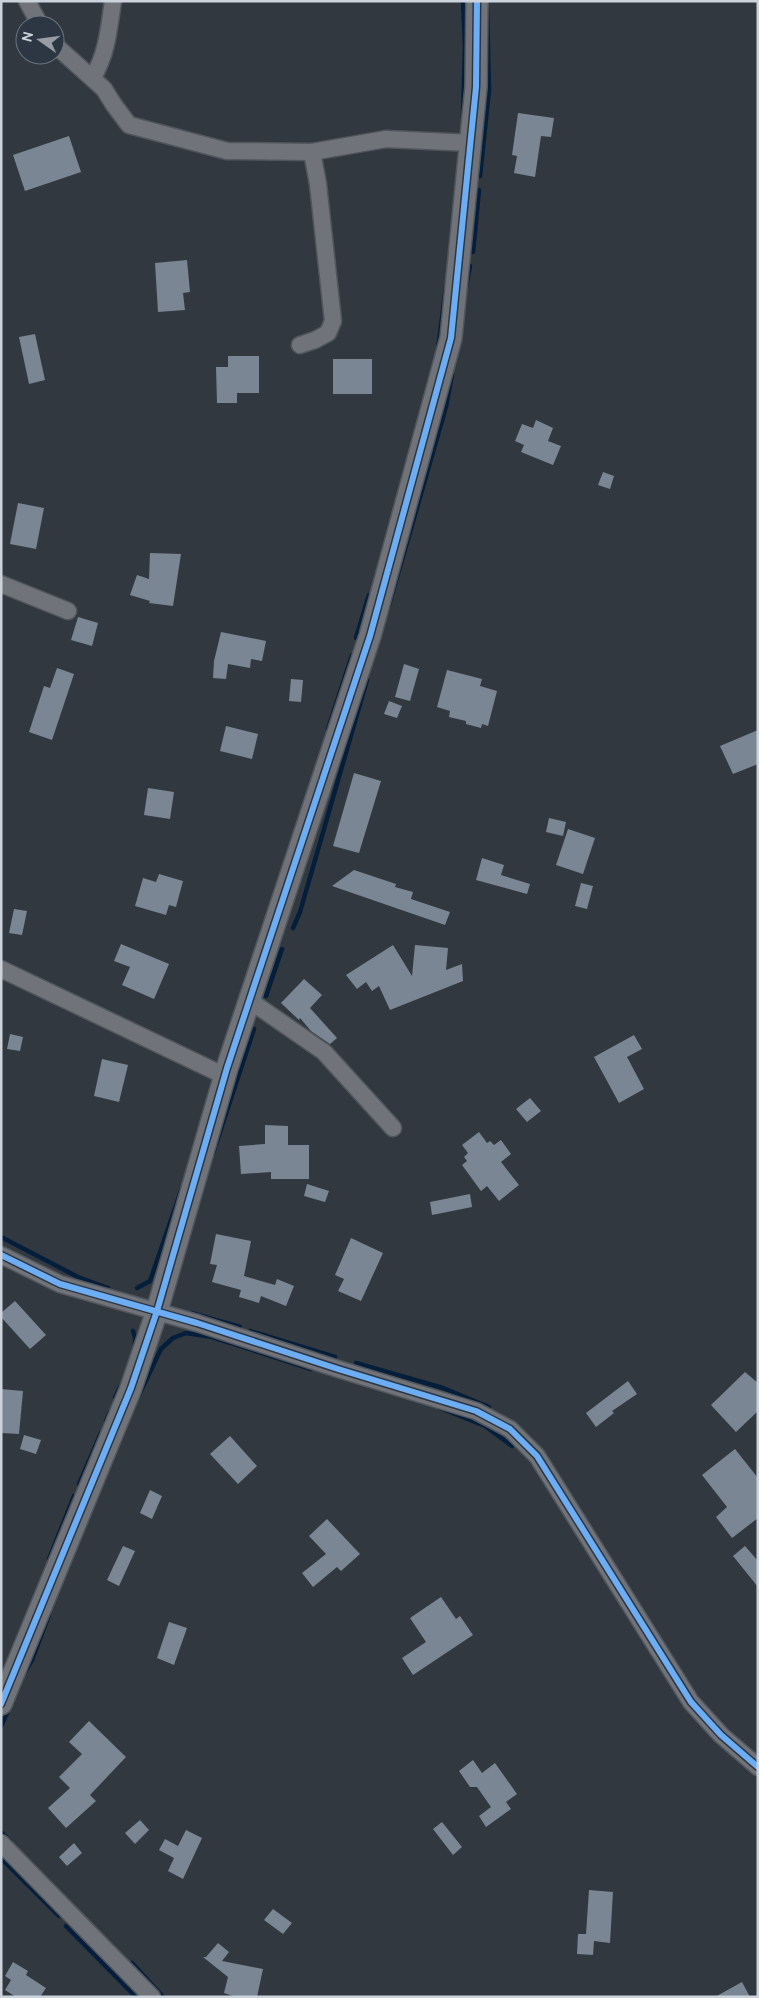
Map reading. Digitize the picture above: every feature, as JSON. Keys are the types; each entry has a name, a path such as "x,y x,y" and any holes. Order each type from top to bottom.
{"street":[{"path":"27,1 35,15"},
{"path":"93,77 106,48 113,1"},
{"path":"1,1704 131,1388 157,1311 249,1000 288,888 370,636 451,338 476,87 477,1"},
{"path":"65,54 93,77 129,124 227,151 312,152 386,139 471,143"},
{"path":"300,345 328,333 334,321 318,184 312,152"},
{"path":"1,584 68,611"},
{"path":"1,969 225,1076"},
{"path":"249,1000 324,1052 393,1128"},
{"path":"1,1255 60,1284 157,1311 476,1411 510,1429 538,1456 691,1702 758,1767"},
{"path":"1,1843 152,1997"}],"building":[{"path":"518,113 554,118 551,137 541,136 535,177 514,173 517,156 512,155"},
{"path":"69,136 81,172 25,191 13,155"},
{"path":"187,260 190,292 183,293 185,310 158,312 155,263"},
{"path":"35,334 45,380 29,384 19,337"},
{"path":"228,356 259,356 259,393 237,393 237,403 217,403 216,367 228,367"},
{"path":"333,359 372,359 372,394 333,394"},
{"path":"536,420 553,428 548,441 561,446 553,465 521,452 524,445 515,441 522,424 533,428"},
{"path":"603,472 614,476 610,489 598,485"},
{"path":"18,503 44,508 36,549 10,544"},
{"path":"150,553 181,554 173,606 149,603 150,601 130,595 137,575 149,579"},
{"path":"78,617 98,623 92,646 71,640"},
{"path":"221,632 266,641 262,661 251,659 250,668 228,664 226,679 213,678 214,661"},
{"path":"404,664 419,669 410,701 395,697"},
{"path":"57,668 74,674 52,740 29,732 44,686 50,688"},
{"path":"447,670 482,679 480,686 497,691 488,726 482,724 481,728 466,724 466,721 449,717 450,711 437,707"},
{"path":"291,679 303,680 301,702 289,701"},
{"path":"389,701 402,706 397,718 384,714"},
{"path":"226,726 258,734 252,759 220,751"},
{"path":"758,730 758,764 733,774 720,746"},
{"path":"354,773 381,781 359,853 333,846"},
{"path":"148,788 174,792 170,819 144,815"},
{"path":"549,818 566,822 563,836 546,832"},
{"path":"568,829 595,838 583,874 556,865"},
{"path":"482,858 504,865 501,875 530,884 527,894 476,880"},
{"path":"354,870 396,884 395,887 413,892 411,899 450,912 445,925 332,886"},
{"path":"159,874 183,881 176,907 169,905 166,915 135,906 143,878 156,882"},
{"path":"581,883 593,886 587,909 575,906"},
{"path":"14,909 27,911 22,935 9,933"},
{"path":"121,944 169,964 154,999 122,985 130,967 114,961"},
{"path":"393,945 412,976 415,945 448,948 446,970 462,964 463,981 390,1010 379,986 372,991 366,982 357,989 346,975"},
{"path":"304,979 322,995 310,1008 337,1038 330,1044 311,1031 300,1018 299,1020 281,1003"},
{"path":"10,1034 23,1037 20,1051 7,1049"},
{"path":"634,1035 642,1049 627,1057 644,1089 619,1103 594,1057"},
{"path":"102,1059 128,1065 119,1102 94,1096"},
{"path":"530,1098 541,1111 527,1122 516,1109"},
{"path":"265,1125 288,1126 288,1145 309,1145 309,1179 271,1179 271,1172 241,1174 239,1146 265,1144"},
{"path":"479,1132 487,1143 490,1141 494,1145 501,1140 511,1154 501,1162 519,1185 499,1201 487,1186 481,1191 462,1165 467,1161 464,1157 468,1153 462,1145"},
{"path":"307,1184 329,1191 325,1202 304,1196"},
{"path":"470,1194 472,1207 432,1215 430,1202"},
{"path":"216,1234 251,1241 244,1276 275,1285 277,1279 294,1286 286,1306 261,1296 259,1303 239,1297 241,1290 212,1282 217,1265 210,1264"},
{"path":"351,1238 383,1253 361,1301 338,1291 344,1279 335,1275"},
{"path":"15,1301 46,1335 30,1349 1,1317 1,1313"},
{"path":"745,1372 758,1383 758,1411 736,1432 711,1405"},
{"path":"628,1381 637,1394 612,1411 614,1413 596,1427 586,1413"},
{"path":"1,1389 23,1391 19,1434 1,1433"},
{"path":"24,1435 41,1440 36,1454 20,1449"},
{"path":"230,1436 257,1466 238,1484 210,1454"},
{"path":"735,1449 758,1478 758,1518 732,1538 716,1517 727,1507 702,1475"},
{"path":"150,1490 162,1496 152,1519 140,1513"},
{"path":"327,1519 360,1554 341,1571 337,1567 313,1587 302,1573 326,1554 309,1536"},
{"path":"123,1546 135,1551 119,1586 107,1580"},
{"path":"745,1546 758,1561 758,1587 733,1556"},
{"path":"441,1597 456,1619 460,1616 473,1635 413,1675 402,1658 426,1642 410,1618"},
{"path":"169,1622 187,1628 174,1665 157,1658"},
{"path":"89,1721 126,1757 90,1795 96,1801 66,1828 48,1808 70,1788 59,1777 82,1754 69,1742"},
{"path":"473,1760 482,1773 495,1763 517,1794 506,1802 511,1809 486,1827 479,1816 491,1807 477,1787 470,1787 459,1771"},
{"path":"140,1820 149,1830 135,1844 125,1833"},
{"path":"442,1822 462,1847 453,1855 433,1829"},
{"path":"186,1830 202,1838 183,1879 168,1871 174,1858 159,1850 165,1839 178,1846"},
{"path":"74,1843 82,1853 67,1866 59,1857"},
{"path":"589,1890 613,1892 610,1943 594,1941 593,1955 577,1954 578,1934 586,1934"},
{"path":"273,1909 292,1923 283,1934 264,1920"},
{"path":"218,1943 229,1952 222,1961 263,1969 257,1997 236,1997 224,1993 228,1977 203,1957 206,1957"},
{"path":"13,1962 28,1971 26,1975 46,1988 40,1997 16,1997 5,1990 11,1980 5,1976"},
{"path":"742,1982 750,1997 715,1997"}],"waterway":[{"path":"463,1 465,46 463,117"},
{"path":"480,176 489,90 487,8"},
{"path":"473,252 479,190"},
{"path":"466,287 470,266"},
{"path":"438,349 446,287"},
{"path":"389,605 446,407 452,374"},
{"path":"356,638 369,595"},
{"path":"328,729 352,655"},
{"path":"293,928 300,912 367,680"},
{"path":"266,996 282,949"},
{"path":"213,1153 254,1029"},
{"path":"137,1288 150,1281 182,1188"},
{"path":"1,1237 78,1277 108,1288"},
{"path":"191,1313 240,1327"},
{"path":"133,1331 135,1347"},
{"path":"250,1331 335,1357"},
{"path":"139,1395 161,1349 173,1338 186,1333 212,1337 311,1369"},
{"path":"356,1363 443,1388 489,1407"},
{"path":"115,1398 120,1387"},
{"path":"440,1408 485,1426 512,1446"},
{"path":"106,1421 110,1412"},
{"path":"79,1484 101,1433"},
{"path":"49,1559 74,1496"},
{"path":"25,1672 32,1660 49,1615"},
{"path":"1,1726 9,1709"},
{"path":"1,1832 10,1841"},
{"path":"1,1858 59,1916"},
{"path":"66,1926 136,1997"},
{"path":"132,1963 163,1997"}],"cycle path":[{"path":"1,1704 131,1388 157,1311 227,1068 370,636 451,338 476,87 477,1"},
{"path":"1,1255 60,1284 197,1323 476,1411 510,1429 537,1456 691,1702 721,1735 758,1767"}]}
